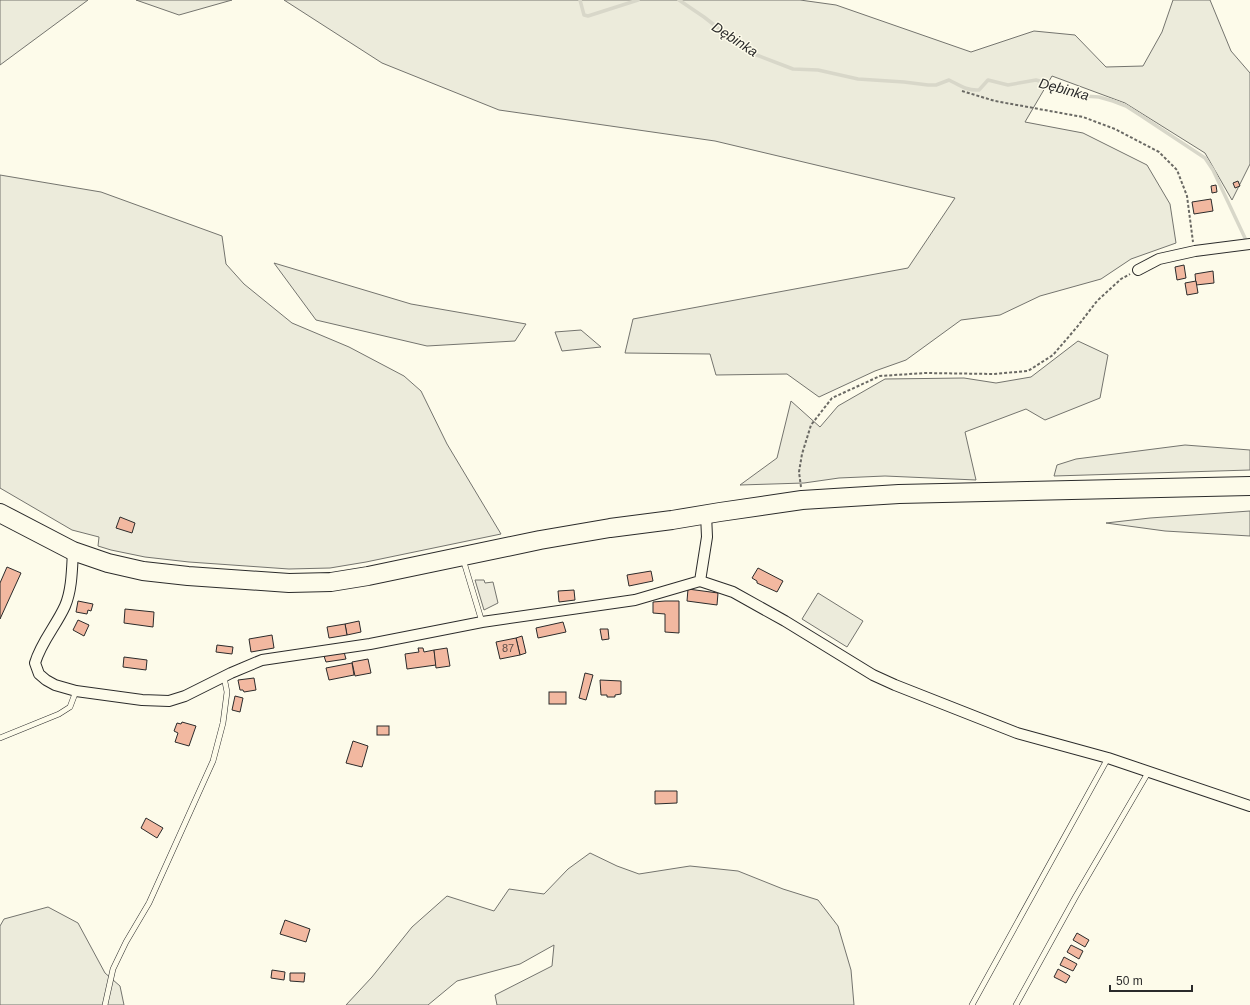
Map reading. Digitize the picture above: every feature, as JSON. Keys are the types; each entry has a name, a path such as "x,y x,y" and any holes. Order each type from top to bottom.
{"highway":[{"path":"0,512 73,551 108,563 143,571 188,576 289,583 332,582 354,579 540,540 610,528 802,500 892,494 1250,486"}],"street":[{"path":"1138,270 1159,259 1195,251 1250,244"},
{"path":"700,581 707,537 706,514"},
{"path":"73,551 66,604 41,645 35,663 39,674 46,680 55,685 76,691 142,700 169,701 185,696 262,660 376,643 482,622 635,600 700,581 733,592 785,621 873,675 895,686 1017,733 1108,758 1250,806"}],"lane":[{"path":"462,556 482,622"},
{"path":"105,1005 114,969 126,942 149,903 213,761 223,723 227,692 224,677"},
{"path":"0,738 60,714 70,707 76,691"},
{"path":"972,1005 1108,758"},
{"path":"1016,1005 1076,896 1149,771"}],"path":[{"path":"962,91 995,101 1083,117 1115,129 1159,152 1177,170 1187,196 1195,251"},
{"path":"802,500 799,472 802,454 811,425 832,398 880,376 925,373 993,374 1028,371 1053,355 1077,327 1096,301 1121,279 1138,270"}],"shaded area":[{"path":"0,0 88,0 0,65"},
{"path":"136,0 232,0 179,15"},
{"path":"284,0 800,0 836,5 971,52 1034,31 1075,35 1106,67 1143,66 1162,32 1173,0 1210,0 1231,51 1250,73 1250,164 1232,200 1205,153 1125,103 1052,76 1025,122 1083,133 1147,165 1170,204 1176,243 1131,259 1101,279 1040,296 1000,315 961,320 906,360 875,371 819,397 787,374 716,375 710,354 625,353 633,319 908,268 955,198 715,141 499,110 382,63"},
{"path":"0,175 101,192 222,236 226,264 244,284 292,323 349,347 404,376 421,391 447,444 501,534 330,568 289,569 189,562 145,557 98,546 99,537 72,530 0,488"},
{"path":"274,263 411,304 526,324 515,341 427,346 316,320"},
{"path":"581,330 601,347 562,351 555,332"},
{"path":"1078,341 1108,355 1100,398 1045,420 1026,409 965,432 976,480 885,476 839,478 804,483 740,485 777,458 791,401 820,427 838,406 885,379 964,378 996,383 1031,377"},
{"path":"1185,445 1250,450 1250,470 1054,476 1057,465 1076,459"},
{"path":"1250,511 1250,536 1165,531 1106,523 1150,518"},
{"path":"475,580 484,580 485,583 493,582 498,603 484,610"},
{"path":"818,593 863,621 847,647 802,619"},
{"path":"590,853 617,866 639,874 690,866 738,871 783,889 818,900 838,926 851,970 854,1005 497,1005 495,995 552,966 554,945 520,964 457,981 428,1005 346,1005 372,977 412,927 447,896 494,911 509,889 544,894 568,869"},
{"path":"48,907 78,923 105,973 120,986 124,1005 0,1005 0,926 4,919"}],"building":[{"path":"1238,181 1240,186 1235,188 1233,183"},
{"path":"1216,185 1217,192 1212,193 1211,186"},
{"path":"1211,199 1213,211 1194,214 1192,202"},
{"path":"1184,265 1186,278 1177,280 1175,267"},
{"path":"1213,271 1214,283 1196,285 1195,274"},
{"path":"1196,281 1198,293 1187,295 1185,283"},
{"path":"120,517 135,523 132,533 116,528"},
{"path":"7,567 21,573 0,619 0,583"},
{"path":"758,568 783,581 777,592 757,583 757,581 752,578"},
{"path":"651,571 653,581 629,586 627,575"},
{"path":"688,589 718,593 717,605 687,601"},
{"path":"574,590 575,600 559,602 558,591"},
{"path":"78,601 93,604 91,611 88,610 87,614 76,612"},
{"path":"679,601 679,633 665,632 665,614 653,613 653,602"},
{"path":"125,609 154,612 153,627 124,623"},
{"path":"78,620 89,625 84,636 73,630"},
{"path":"359,621 361,632 347,635 345,624"},
{"path":"563,622 566,632 538,638 536,628"},
{"path":"345,624 347,635 329,638 327,627"},
{"path":"600,629 608,629 609,639 602,640"},
{"path":"272,635 274,648 251,652 249,639"},
{"path":"522,636 526,653 520,655 516,638"},
{"path":"516,638 520,655 500,659 496,642"},
{"path":"217,645 233,647 232,654 216,652"},
{"path":"418,648 423,648 424,652 434,650 436,665 407,669 405,654 419,652"},
{"path":"447,648 450,666 436,668 434,650"},
{"path":"344,652 346,659 326,662 324,656"},
{"path":"124,657 147,660 146,670 123,667"},
{"path":"368,659 371,673 355,676 352,662"},
{"path":"352,663 354,675 329,680 326,668"},
{"path":"585,673 593,675 586,700 579,698"},
{"path":"254,678 256,690 244,692 243,690 240,690 238,680"},
{"path":"600,680 621,681 621,694 615,695 615,697 601,695"},
{"path":"549,692 566,692 566,704 549,704"},
{"path":"235,696 243,698 240,712 232,710"},
{"path":"182,722 196,726 189,746 175,742 178,733 174,731 177,723 181,724"},
{"path":"377,726 389,726 389,735 377,735"},
{"path":"353,741 368,746 362,767 346,763"},
{"path":"655,791 677,791 677,803 655,804"},
{"path":"146,818 163,828 157,838 141,828"},
{"path":"285,920 310,929 306,942 280,934"},
{"path":"1077,933 1089,940 1085,947 1073,940"},
{"path":"1071,945 1083,951 1079,959 1067,952"},
{"path":"1064,957 1077,964 1073,971 1060,965"},
{"path":"1058,969 1070,976 1066,983 1054,977"},
{"path":"272,970 285,972 284,980 271,978"},
{"path":"290,973 305,973 304,982 290,981"}],"waterway":[{"name":"Dębinka","path":"580,0 584,15 588,16 638,0"},
{"name":"Dębinka","path":"679,0 704,17 749,52 793,69 818,70 858,79 928,85 936,85 949,80 971,90 979,90 988,80 1008,85 1036,80 1084,96 1099,97 1126,106 1205,158 1213,170 1245,238"}]}
